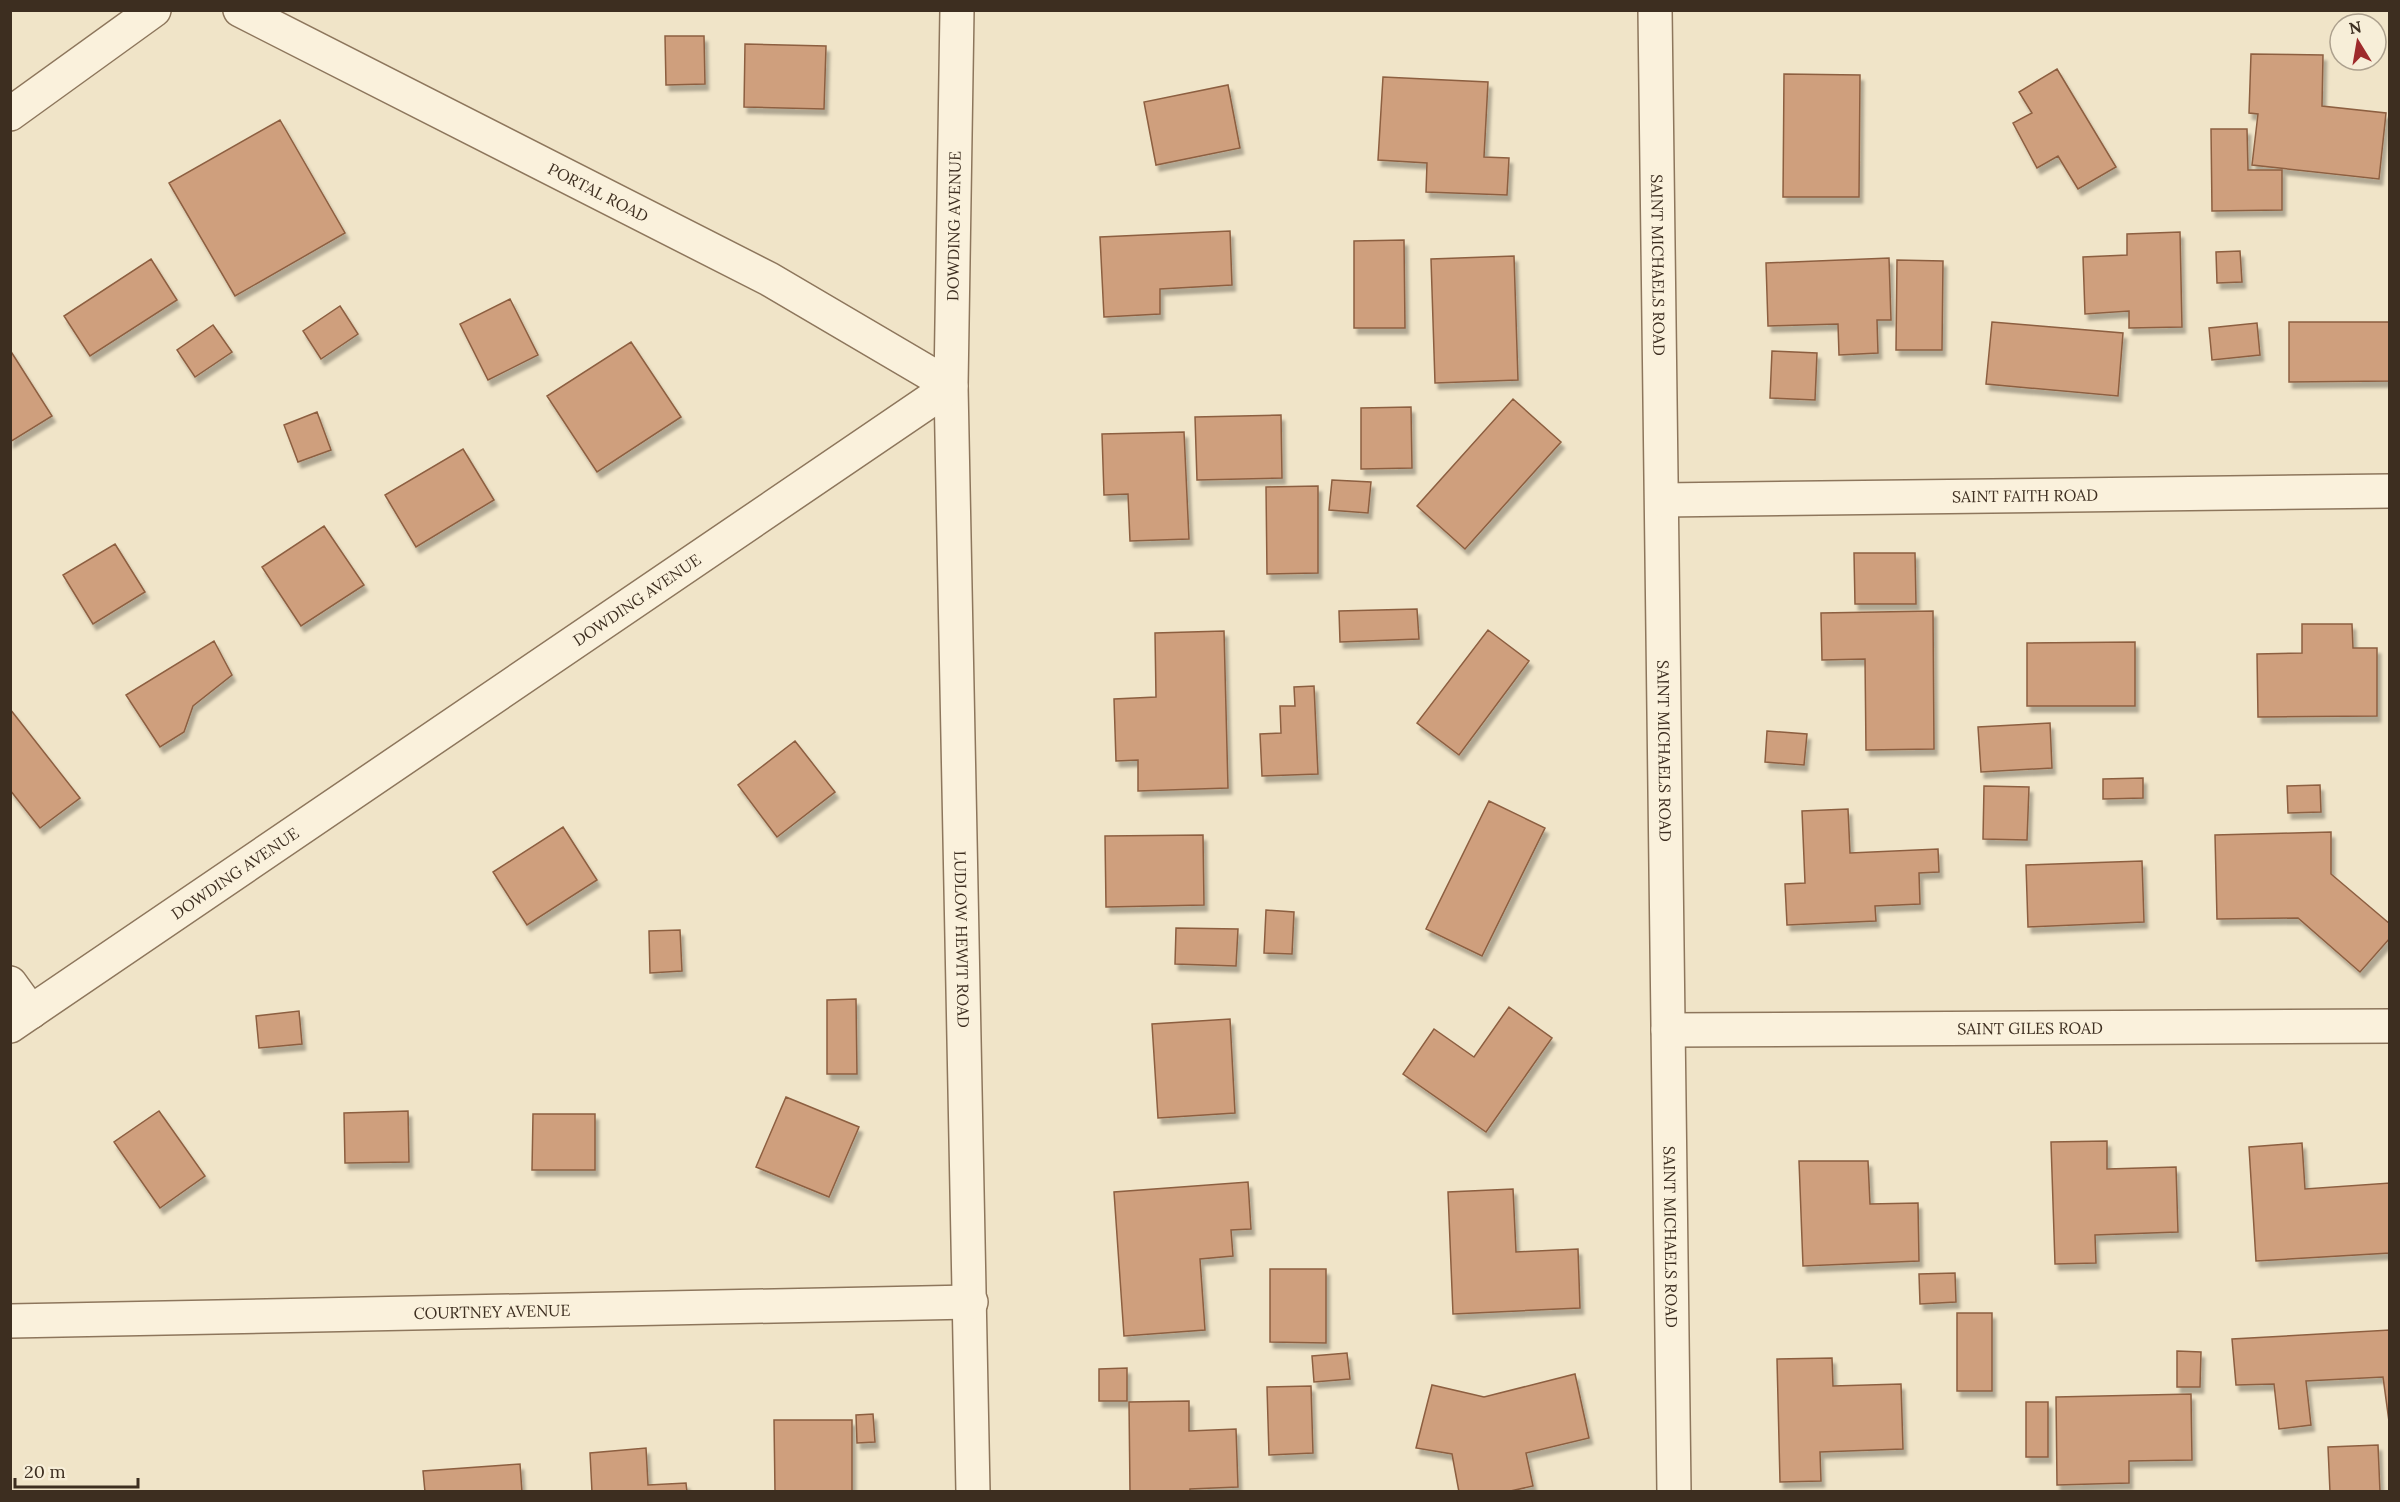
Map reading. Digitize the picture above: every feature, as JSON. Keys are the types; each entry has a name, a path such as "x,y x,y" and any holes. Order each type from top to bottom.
{"street":[{"path":"10,114 154,10"},
{"name":"PORTAL ROAD","path":"240,10 770,279 951,386"},
{"name":"DOWDING AVENUE","path":"21,1019 951,386 957,10"},
{"name":"SAINT MICHAELS ROAD","path":"1655,10 1674,1491"},
{"name":"LUDLOW HEWIT ROAD","path":"951,386 973,1491"},
{"name":"SAINT FAITH ROAD","path":"1662,500 2390,491"},
{"path":"10,983 21,1019"},
{"name":"SAINT GILES ROAD","path":"1668,1029 2390,1026"},
{"name":"COURTNEY AVENUE","path":"10,1321 971,1302"}],"building":[{"path":"665,36 704,36 705,84 666,85"},
{"path":"745,44 826,46 824,109 744,107"},
{"path":"2251,54 2323,55 2322,106 2386,113 2379,179 2252,165 2258,114 2249,113"},
{"path":"2057,69 2116,167 2078,189 2058,156 2037,168 2013,123 2032,113 2019,92"},
{"path":"1784,74 1860,75 1859,197 1783,197"},
{"path":"1383,77 1488,82 1484,157 1509,158 1507,195 1426,192 1427,163 1378,160"},
{"path":"1228,85 1240,148 1156,165 1144,102"},
{"path":"280,120 345,233 235,296 169,183"},
{"path":"2211,129 2247,129 2248,170 2282,170 2282,210 2212,211"},
{"path":"1230,231 1232,285 1160,289 1160,314 1104,317 1100,237"},
{"path":"2180,232 2182,327 2129,328 2129,311 2085,314 2083,257 2127,255 2127,234"},
{"path":"1404,240 1405,328 1354,328 1354,241"},
{"path":"2240,251 2242,282 2217,283 2216,252"},
{"path":"1514,256 1518,380 1435,383 1431,259"},
{"path":"1889,258 1891,320 1877,320 1878,353 1839,355 1838,324 1768,326 1766,263"},
{"path":"151,259 177,300 90,356 64,316"},
{"path":"1897,260 1943,261 1942,350 1896,350"},
{"path":"510,299 538,355 488,380 460,324"},
{"path":"340,306 358,334 321,359 303,331"},
{"path":"1992,322 2123,333 2118,396 1986,384"},
{"path":"2289,322 2390,322 2390,381 2289,382"},
{"path":"2257,323 2260,355 2212,360 2209,328"},
{"path":"213,325 232,352 195,377 177,350"},
{"path":"631,342 681,417 597,472 547,396"},
{"path":"10,350 52,416 10,442"},
{"path":"1772,351 1817,353 1815,400 1770,398"},
{"path":"1513,399 1561,442 1465,549 1417,506"},
{"path":"1411,407 1412,468 1361,469 1361,408"},
{"path":"317,412 331,450 298,462 284,425"},
{"path":"1281,415 1282,478 1197,480 1195,417"},
{"path":"1184,432 1189,539 1130,541 1128,494 1104,495 1102,434"},
{"path":"463,449 494,500 416,547 385,495"},
{"path":"1332,480 1371,482 1368,513 1329,510"},
{"path":"1318,486 1318,573 1267,574 1266,487"},
{"path":"324,526 364,585 301,626 262,567"},
{"path":"115,544 145,592 93,624 63,575"},
{"path":"1854,553 1915,553 1916,604 1855,604"},
{"path":"1417,609 1419,639 1340,642 1339,611"},
{"path":"1933,611 1934,749 1866,750 1865,659 1822,660 1821,613"},
{"path":"2302,624 2352,624 2353,648 2377,648 2377,716 2258,717 2257,654 2302,653"},
{"path":"1488,630 1529,661 1459,755 1417,723"},
{"path":"1224,631 1228,788 1138,791 1138,760 1116,761 1114,699 1156,697 1155,633"},
{"path":"214,641 232,675 193,706 184,732 160,747 126,695"},
{"path":"2135,642 2135,706 2027,706 2027,643"},
{"path":"1314,686 1318,774 1262,776 1260,734 1281,733 1280,706 1295,706 1294,687"},
{"path":"10,709 80,798 40,828 10,790"},
{"path":"2050,723 2052,768 1981,772 1978,727"},
{"path":"1767,731 1807,734 1804,765 1765,762"},
{"path":"795,741 835,792 777,837 738,785"},
{"path":"2143,778 2143,798 2103,799 2103,779"},
{"path":"2320,785 2321,812 2288,813 2287,786"},
{"path":"1984,786 2029,787 2027,840 1983,839"},
{"path":"1489,801 1545,828 1482,956 1426,929"},
{"path":"1848,809 1850,853 1938,849 1939,872 1919,873 1920,904 1875,906 1876,921 1787,925 1785,884 1805,883 1802,811"},
{"path":"563,827 597,880 527,925 493,872"},
{"path":"2331,832 2331,874 2390,924 2390,938 2360,972 2298,918 2217,919 2215,835"},
{"path":"1203,835 1204,905 1106,907 1105,836"},
{"path":"2142,861 2144,922 2028,927 2026,865"},
{"path":"1266,910 1294,912 1292,954 1264,953"},
{"path":"1176,928 1238,929 1236,966 1175,964"},
{"path":"680,930 682,971 650,973 649,931"},
{"path":"856,999 857,1074 827,1074 827,1000"},
{"path":"1509,1007 1552,1038 1486,1132 1403,1074 1434,1029 1474,1057"},
{"path":"299,1011 302,1044 259,1048 256,1016"},
{"path":"1230,1019 1235,1113 1158,1118 1152,1024"},
{"path":"786,1097 859,1127 829,1197 756,1167"},
{"path":"159,1111 205,1176 160,1208 114,1142"},
{"path":"408,1111 409,1162 345,1163 344,1113"},
{"path":"533,1114 595,1114 595,1170 532,1170"},
{"path":"2107,1141 2107,1169 2176,1167 2178,1232 2095,1235 2096,1263 2055,1264 2051,1142"},
{"path":"2302,1143 2305,1189 2390,1183 2390,1253 2256,1261 2249,1147"},
{"path":"1799,1161 1868,1161 1870,1204 1918,1203 1919,1261 1803,1266"},
{"path":"1248,1182 1251,1229 1231,1230 1233,1256 1200,1259 1205,1330 1124,1336 1114,1192"},
{"path":"1513,1189 1516,1252 1578,1249 1580,1308 1453,1314 1448,1192"},
{"path":"1270,1269 1326,1269 1326,1343 1270,1342"},
{"path":"1955,1273 1956,1302 1920,1304 1919,1274"},
{"path":"1957,1313 1992,1313 1992,1391 1957,1391"},
{"path":"2390,1330 2390,1429 2383,1377 2306,1381 2311,1425 2279,1429 2274,1384 2236,1385 2232,1339"},
{"path":"2177,1351 2201,1352 2200,1387 2177,1387"},
{"path":"1347,1353 1350,1379 1314,1382 1312,1356"},
{"path":"1832,1358 1833,1386 1901,1384 1903,1449 1820,1452 1821,1481 1780,1482 1777,1359"},
{"path":"1127,1368 1127,1401 1099,1401 1099,1369"},
{"path":"1575,1374 1589,1438 1526,1453 1533,1486 1506,1492 1459,1492 1452,1454 1416,1448 1432,1385 1484,1397"},
{"path":"1311,1386 1313,1453 1269,1455 1267,1387"},
{"path":"2191,1394 2192,1460 2129,1461 2129,1483 2057,1485 2056,1397"},
{"path":"1189,1401 1189,1431 1236,1429 1238,1487 1190,1489 1190,1492 1130,1492 1129,1402"},
{"path":"2026,1402 2048,1402 2048,1457 2026,1457"},
{"path":"873,1414 875,1442 857,1443 856,1415"},
{"path":"774,1420 852,1420 852,1492 775,1492"},
{"path":"2378,1445 2380,1492 2330,1492 2328,1447"},
{"path":"646,1448 648,1485 686,1483 687,1492 592,1492 590,1453"},
{"path":"520,1464 522,1492 425,1492 423,1471"}]}
